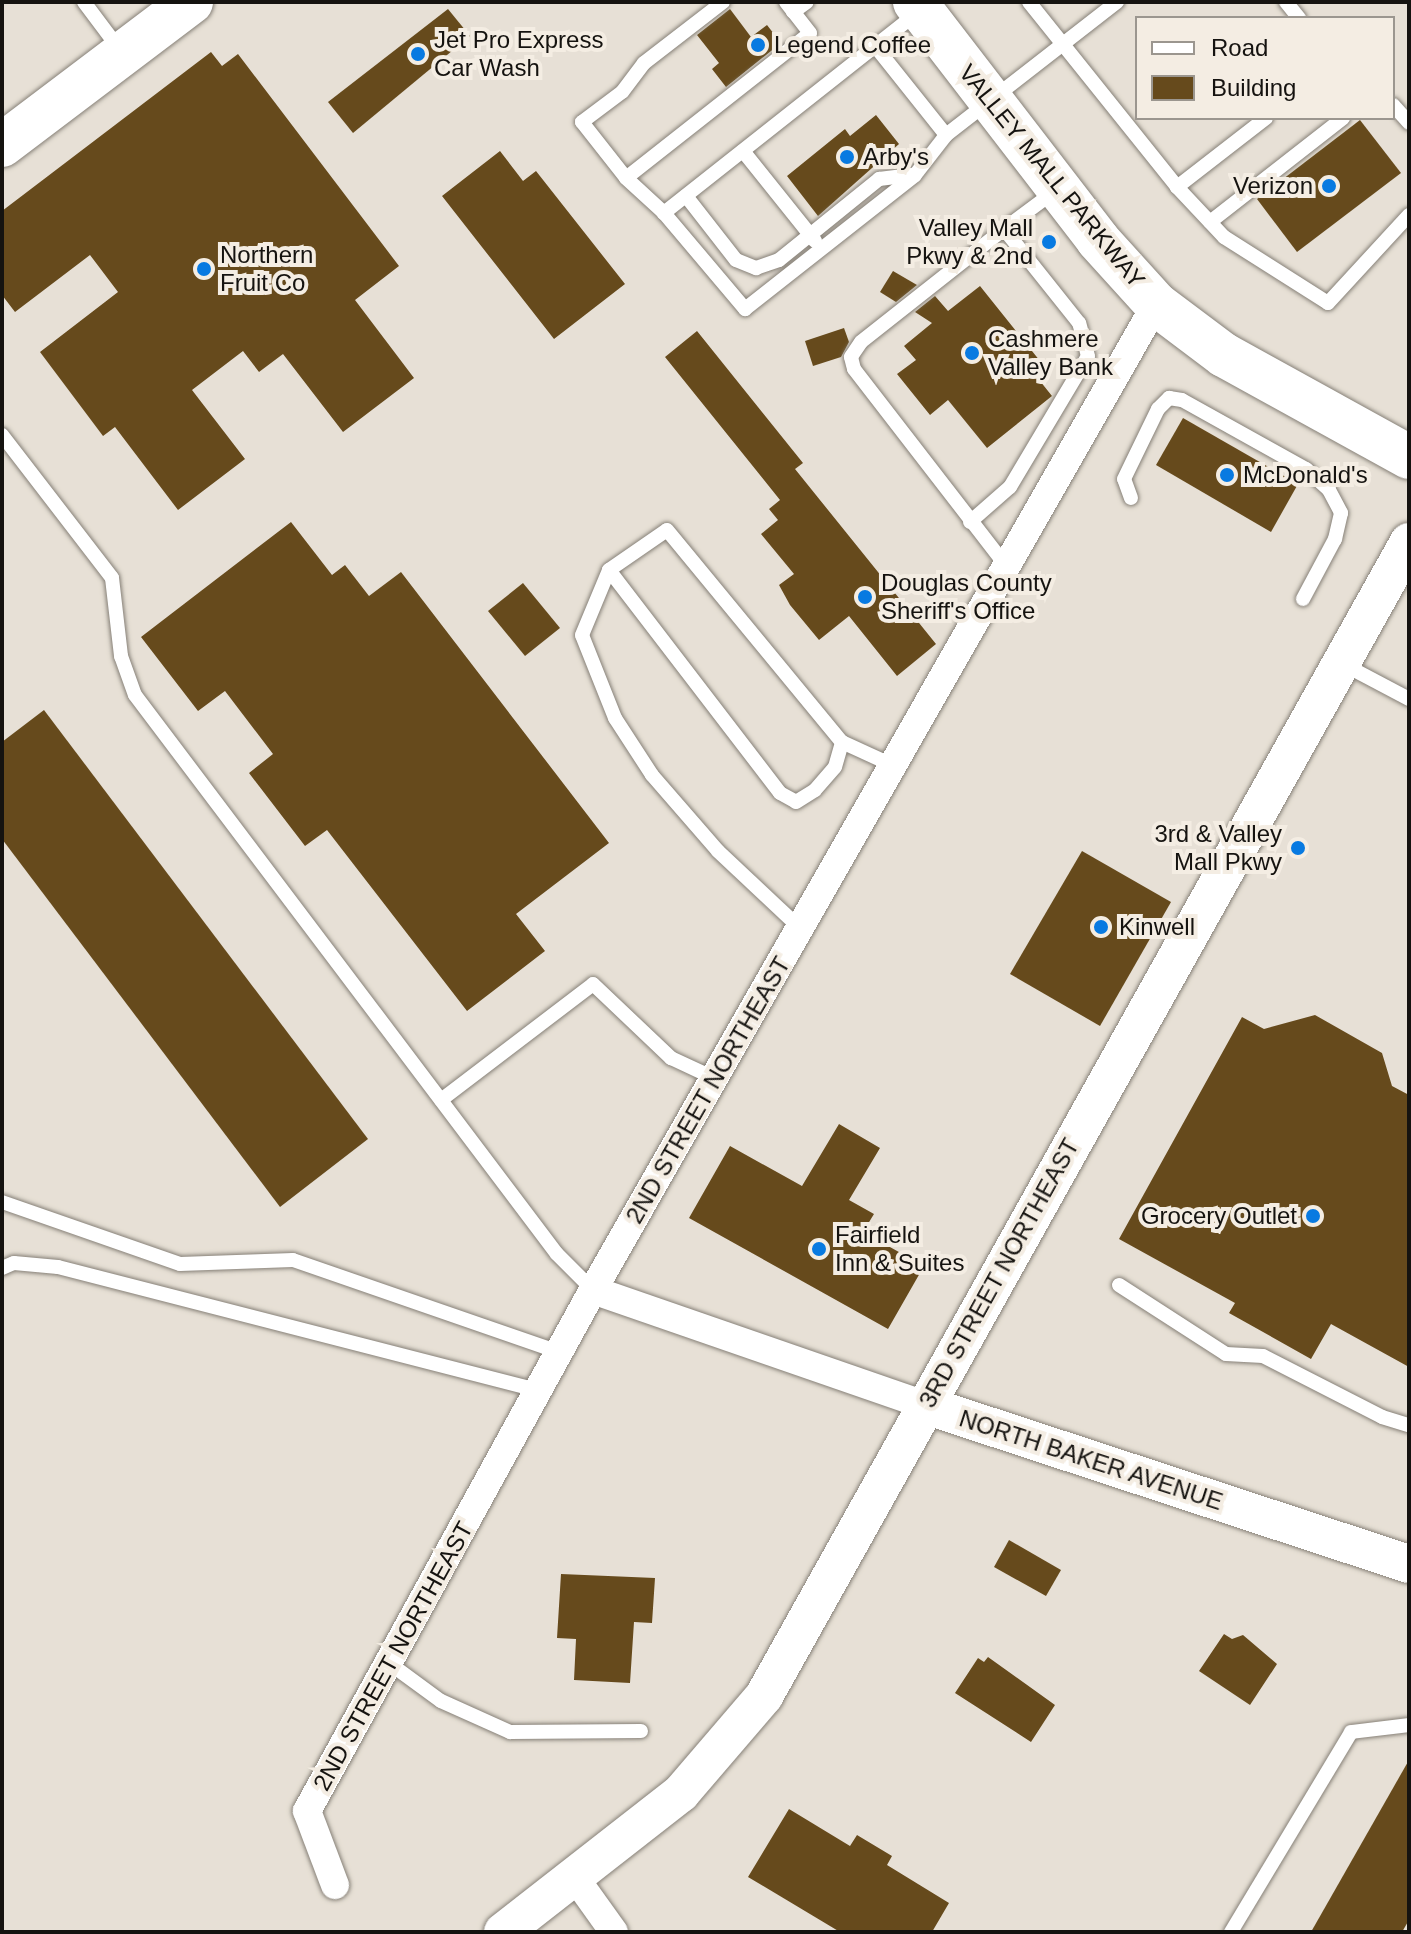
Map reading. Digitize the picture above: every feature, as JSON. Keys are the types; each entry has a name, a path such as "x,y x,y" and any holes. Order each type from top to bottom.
{"main road":[{"path":"2,145 191,2"},
{"name":"VALLEY MALL PARKWAY","path":"918,6 1058,188 1156,304 1224,355 1409,457"},
{"name":"3RD STREET NORTHEAST","path":"503,1932 576,1879 681,1793 764,1696 1409,542"},
{"name":"NORTH BAKER AVENUE","path":"925,1405 1409,1564"}],"street":[{"name":"2ND STREET NORTHEAST","path":"335,1885 307,1811 593,1290 1156,304"},
{"name":"NORTH BAKER AVENUE","path":"593,1290 925,1405"},
{"path":"576,1879 614,1932"}],"lane":[{"path":"84,2 123,54"},
{"path":"723,2 644,63 622,92 582,122 626,178 664,213 745,309 915,175 946,135 1117,2"},
{"path":"626,178 810,33 790,7 807,2"},
{"path":"1029,2 1177,187 1224,237 1328,303 1409,215"},
{"path":"664,213 875,46 918,6"},
{"path":"875,46 946,135"},
{"path":"1395,107 1409,123"},
{"path":"1177,187 1263,120"},
{"path":"1210,222 1340,120"},
{"path":"743,151 821,250"},
{"path":"686,196 745,266 779,260 879,179 915,175"},
{"path":"1006,566 854,369 851,357 861,342 1058,188"},
{"path":"970,522 1010,487 1088,356 1079,323 1004,229"},
{"path":"1131,498 1124,479 1158,409 1169,398 1182,400 1306,469 1329,490 1341,513 1335,539 1303,599"},
{"path":"2,435 112,578 121,656 135,695 557,1254 593,1290"},
{"path":"800,928 718,851 652,775 615,718 582,635 609,570 667,530 842,742 892,765"},
{"path":"609,570 780,793 796,802 815,790 835,767 842,742"},
{"path":"1341,663 1409,699"},
{"path":"441,1100 593,984 671,1058 714,1078"},
{"path":"2,1202 180,1264 293,1260 559,1352"},
{"path":"2,1268 14,1263 58,1267 538,1390"},
{"path":"1119,1285 1226,1354 1263,1356 1382,1417 1409,1425"},
{"path":"389,1663 441,1701 510,1732 641,1731"},
{"path":"1231,1932 1351,1732 1409,1725"}],"building":[{"name":"Jet Pro Express Car Wash","path":"448,9 470,36 353,133 328,102"},
{"path":"730,9 751,37 767,25 781,43 726,87 712,69 719,63 697,35"},
{"path":"211,52 222,66 238,54 399,266 355,300 414,378 343,432 283,354 259,372 243,351 192,390 245,459 178,510 115,427 103,436 40,352 118,292 90,255 15,312 2,295 2,211"},
{"name":"Arby's","path":"876,115 899,144 818,216 787,176 845,129 850,136"},
{"name":"Verizon","path":"1360,120 1401,173 1297,252 1257,199"},
{"path":"500,151 523,181 536,171 625,284 554,339 442,196"},
{"path":"893,271 917,285 896,302 880,292"},
{"name":"Cashmere Valley Bank","path":"980,286 1040,361 1048,375 1040,381 1052,396 987,448 948,400 930,415 897,374 916,360 904,346 932,323 915,312 935,296 948,311"},
{"path":"844,328 849,342 841,357 813,366 805,341"},
{"path":"697,331 803,463 795,469 936,644 897,676 849,616 819,640 790,605 779,585 794,574 761,534 778,520 769,509 780,500 665,357"},
{"name":"McDonald's","path":"1183,418 1298,484 1271,532 1156,465"},
{"path":"291,522 332,575 345,565 369,596 401,572 609,843 516,914 545,951 467,1011 327,830 305,846 249,773 273,754 225,691 198,711 141,637"},
{"path":"523,583 560,628 525,656 488,611"},
{"path":"44,710 368,1139 280,1207 2,839 2,742"},
{"path":"1082,851 1171,902 1100,1026 1010,974"},
{"path":"1315,1015 1382,1053 1392,1086 1409,1095 1409,1367 1331,1324 1311,1359 1229,1313 1235,1303 1119,1239 1242,1017 1264,1029"},
{"name":"Fairfield Inn & Suites","path":"839,1124 880,1148 849,1200 874,1214 863,1232 924,1266 888,1329 689,1218 730,1146 802,1186"},
{"path":"1009,1540 1061,1570 1046,1596 994,1567"},
{"path":"561,1574 655,1578 652,1623 634,1622 630,1683 574,1680 576,1639 557,1638"},
{"path":"1224,1634 1232,1639 1243,1635 1277,1664 1250,1705 1199,1671"},
{"path":"988,1657 1055,1705 1031,1742 955,1693 978,1658 984,1662"},
{"path":"1409,1760 1409,1920 1402,1932 1311,1932"},
{"path":"789,1809 850,1846 857,1835 892,1856 887,1865 949,1903 932,1932 840,1932 748,1877"}],"place":[{"name":"Legend Coffee","path":"758,45"},
{"name":"Jet Pro Express Car Wash","path":"418,54"},
{"name":"Arby's","path":"847,157"},
{"name":"Verizon","path":"1329,186"},
{"name":"Valley Mall Pkwy & 2nd","path":"1049,242"},
{"name":"Northern Fruit Co","path":"204,269"},
{"name":"Cashmere Valley Bank","path":"972,353"},
{"name":"McDonald's","path":"1227,475"},
{"name":"Douglas County Sheriff's Office","path":"865,597"},
{"name":"3rd & Valley Mall Pkwy","path":"1298,848"},
{"name":"Kinwell","path":"1101,927"},
{"name":"Grocery Outlet","path":"1313,1216"},
{"name":"Fairfield Inn & Suites","path":"819,1249"}]}
